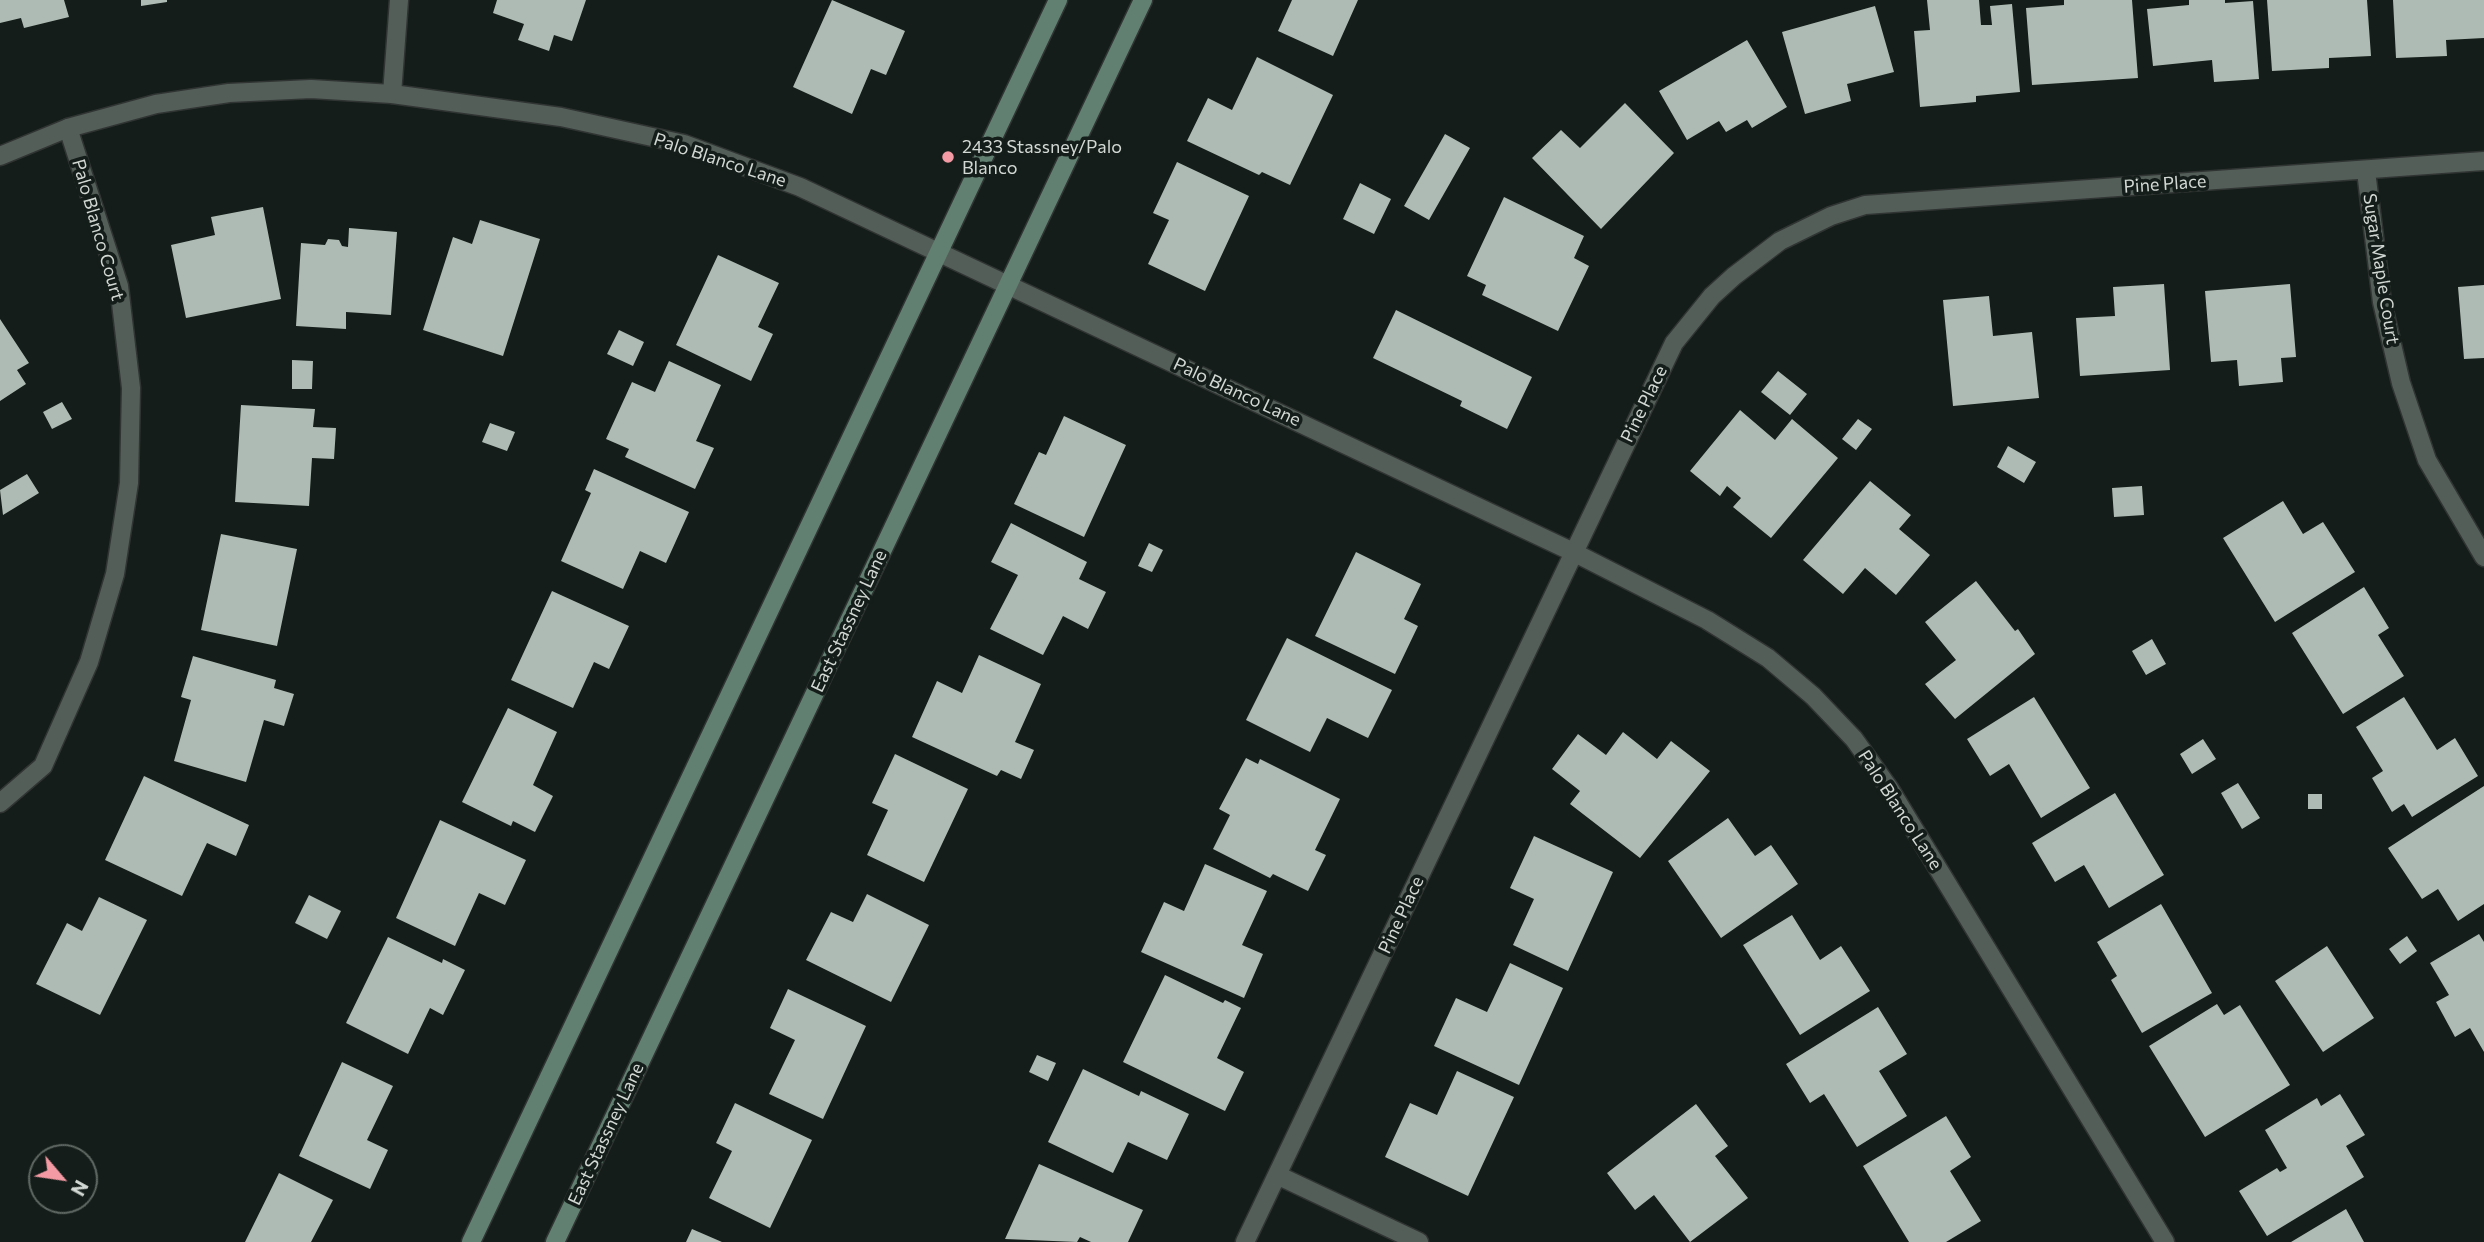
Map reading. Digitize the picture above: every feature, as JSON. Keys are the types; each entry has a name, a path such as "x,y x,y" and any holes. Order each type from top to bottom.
{"main road":[{"path":"471,1242 1058,0"},
{"name":"East Stassney Lane","path":"555,1242 1143,0"}],"street":[{"path":"392,94 399,0"},
{"name":"Palo Blanco Lane","path":"0,156 68,128 156,104 229,93 311,89 392,94 561,117 684,144 800,187 1573,552 1707,620 1768,658 1813,696 1854,739 1889,788 2165,1242"},
{"name":"Palo Blanco Court","path":"0,803 43,766 89,662 115,574 129,483 131,388 119,286 68,128"},
{"name":"Pine Place","path":"1245,1242 1674,343 1706,303 1734,276 1772,247 1805,228 1864,205 2484,161"},
{"name":"Sugar Maple Court","path":"2367,171 2382,302 2401,383 2427,460 2484,557"},
{"path":"1277,1175 1419,1242"}],"building":[{"path":"0,0 64,0 69,17 24,28 21,18 0,23"},
{"path":"141,0 167,0 167,2 141,6"},
{"path":"497,0 586,0 572,41 554,35 549,51 518,40 524,24 493,13"},
{"path":"832,0 905,31 886,75 871,69 852,114 793,87"},
{"path":"1292,0 1358,0 1333,56 1278,31"},
{"path":"1927,0 1979,0 1981,25 1992,25 1990,6 2012,4 2020,92 1976,96 1976,102 1920,107 1914,31 1930,30"},
{"path":"2064,0 2132,0 2138,78 2032,85 2026,8 2064,5"},
{"path":"2189,0 2225,0 2225,3 2253,1 2259,79 2214,82 2212,60 2153,66 2147,9 2189,5"},
{"path":"2267,0 2367,0 2371,56 2329,58 2329,68 2272,71"},
{"path":"2393,0 2484,0 2484,38 2446,40 2447,56 2396,58"},
{"path":"1875,6 1894,72 1847,84 1851,101 1805,114 1782,32"},
{"path":"1747,40 1787,107 1752,128 1747,120 1726,132 1719,121 1687,140 1659,91"},
{"path":"1257,57 1333,95 1290,185 1262,172 1259,175 1187,141 1208,98 1232,110"},
{"path":"1625,103 1674,153 1601,229 1532,158 1561,130 1580,148"},
{"path":"1445,134 1470,148 1429,220 1404,206"},
{"path":"1177,162 1249,196 1205,291 1148,264 1169,220 1153,213"},
{"path":"1360,183 1391,199 1374,234 1343,219"},
{"path":"1504,197 1584,236 1574,258 1589,266 1558,331 1482,295 1486,285 1467,276"},
{"path":"263,207 281,299 186,318 171,245 215,235 211,217"},
{"path":"480,220 540,239 503,356 423,330 453,237 472,244"},
{"path":"349,228 397,232 391,315 346,312 346,329 296,326 301,243 325,245 328,239 339,240 342,246 348,247"},
{"path":"718,255 779,283 758,327 773,334 751,381 676,345"},
{"path":"2164,284 2170,370 2080,376 2076,318 2115,316 2113,287"},
{"path":"2290,284 2296,357 2281,358 2283,382 2239,386 2237,360 2211,362 2205,291"},
{"path":"2484,285 2484,358 2464,359 2458,287"},
{"path":"1989,296 1993,336 2032,332 2039,398 1953,406 1943,300"},
{"path":"1396,310 1532,377 1507,429 1460,406 1462,401 1373,358"},
{"path":"0,319 29,363 17,370 26,384 0,401"},
{"path":"619,330 644,342 633,366 607,354"},
{"path":"292,360 313,361 312,389 292,389"},
{"path":"669,361 721,385 696,441 714,448 695,489 625,457 629,449 606,439 632,382 655,392"},
{"path":"1778,371 1807,394 1790,415 1761,392"},
{"path":"62,402 72,419 52,429 43,412"},
{"path":"241,405 315,409 313,427 336,428 334,459 312,458 309,506 235,502"},
{"path":"1740,410 1775,440 1792,419 1838,458 1771,538 1733,507 1741,498 1727,486 1720,496 1690,471"},
{"path":"1064,416 1126,445 1084,537 1014,504 1039,452 1046,455"},
{"path":"1858,419 1872,429 1856,450 1842,439"},
{"path":"490,423 515,432 507,451 482,442"},
{"path":"2008,446 2036,462 2024,483 1997,467"},
{"path":"594,469 689,512 666,563 640,551 623,589 561,561 591,493 585,490"},
{"path":"27,474 39,493 3,515 0,490"},
{"path":"1870,481 1911,515 1899,529 1930,555 1896,595 1865,568 1843,594 1803,560"},
{"path":"2142,486 2144,515 2114,517 2112,488"},
{"path":"2283,501 2303,534 2323,522 2355,572 2275,622 2223,538"},
{"path":"1011,523 1087,562 1079,579 1106,592 1088,629 1063,616 1043,655 990,629 1018,575 991,562"},
{"path":"221,534 297,549 277,646 201,630"},
{"path":"1149,543 1163,550 1152,572 1138,566"},
{"path":"1356,552 1421,584 1404,619 1418,626 1395,674 1315,636"},
{"path":"1976,581 2015,631 2018,629 2035,654 1955,719 1925,684 1956,660 1925,622"},
{"path":"2364,587 2389,628 2378,635 2404,676 2343,714 2292,633"},
{"path":"552,591 629,626 609,669 594,662 573,708 511,680"},
{"path":"1287,638 1392,690 1368,738 1327,718 1310,752 1246,720"},
{"path":"2152,639 2166,664 2146,675 2132,651"},
{"path":"979,655 1041,684 1015,742 1034,750 1021,779 1001,770 997,776 912,737 937,681 962,693"},
{"path":"193,656 276,680 274,688 294,694 284,726 264,720 246,782 174,761 191,700 181,697"},
{"path":"2034,697 2090,788 2041,818 2009,764 1990,776 1967,739"},
{"path":"2404,697 2437,750 2455,738 2478,776 2412,817 2404,804 2392,812 2372,778 2383,771 2356,727"},
{"path":"508,708 557,732 533,785 553,796 535,832 513,821 511,826 462,802"},
{"path":"1623,732 1657,759 1671,741 1710,771 1640,858 1570,804 1580,791 1552,769 1578,734 1606,755"},
{"path":"2203,739 2216,759 2192,774 2180,754"},
{"path":"895,754 968,789 924,882 867,855 888,810 872,803"},
{"path":"1246,758 1258,764 1260,759 1340,799 1315,850 1326,855 1308,891 1273,874 1270,878 1213,849 1230,815 1219,809"},
{"path":"144,776 249,825 236,856 207,843 182,896 105,860"},
{"path":"2238,783 2260,818 2242,829 2221,793"},
{"path":"2484,786 2484,904 2458,921 2438,889 2422,899 2388,848"},
{"path":"2115,793 2164,875 2109,908 2084,865 2055,882 2032,843"},
{"path":"2308,794 2322,794 2322,809 2308,809"},
{"path":"1728,818 1755,856 1771,845 1798,884 1721,938 1668,861"},
{"path":"440,820 526,860 505,905 479,893 455,946 396,918"},
{"path":"1534,836 1613,872 1568,971 1513,945 1534,899 1510,888"},
{"path":"1205,864 1267,891 1242,945 1263,954 1244,998 1141,952 1164,902 1184,911"},
{"path":"867,894 929,925 891,1002 806,960 831,912 853,922"},
{"path":"309,895 341,911 327,939 295,923"},
{"path":"99,897 147,920 100,1015 36,984 67,923 82,931"},
{"path":"2161,904 2212,993 2142,1033 2111,980 2117,976 2097,942"},
{"path":"1792,915 1820,960 1841,946 1870,991 1800,1035 1743,945"},
{"path":"2479,934 2484,942 2484,1052 2470,1028 2455,1037 2436,1002 2449,995 2430,963"},
{"path":"2407,936 2417,951 2400,964 2389,949"},
{"path":"388,937 442,963 443,959 465,970 443,1015 430,1008 408,1054 346,1023"},
{"path":"2327,946 2374,1018 2323,1052 2275,981"},
{"path":"1510,963 1563,988 1519,1085 1434,1046 1456,998 1487,1012"},
{"path":"1165,975 1223,1003 1225,1000 1241,1008 1217,1058 1244,1072 1225,1111 1123,1062"},
{"path":"788,989 866,1026 823,1119 769,1094 795,1040 770,1028"},
{"path":"2217,1004 2224,1015 2240,1005 2290,1085 2205,1137 2149,1046"},
{"path":"1878,1007 1907,1054 1879,1071 1907,1116 1857,1147 1824,1094 1810,1103 1786,1064"},
{"path":"1037,1055 1056,1063 1048,1081 1029,1072"},
{"path":"342,1062 393,1086 367,1140 388,1150 370,1189 299,1156"},
{"path":"1083,1069 1139,1096 1141,1091 1189,1114 1167,1160 1128,1142 1113,1173 1048,1142"},
{"path":"1457,1071 1514,1097 1468,1196 1385,1157 1410,1103 1437,1115"},
{"path":"2340,1094 2365,1135 2346,1146 2364,1177 2267,1236 2239,1191 2277,1168 2280,1172 2287,1168 2265,1130 2317,1098 2321,1106"},
{"path":"735,1103 812,1140 770,1228 709,1198 732,1151 716,1143"},
{"path":"1696,1104 1728,1146 1715,1156 1748,1198 1690,1242 1654,1195 1635,1210 1607,1173"},
{"path":"1946,1116 1971,1157 1950,1171 1981,1221 1946,1242 1909,1242 1863,1166"},
{"path":"1039,1164 1143,1210 1128,1242 1091,1242 1080,1237 1077,1242 1005,1239"},
{"path":"279,1173 333,1200 311,1242 245,1242"},
{"path":"2346,1209 2364,1242 2291,1242"},
{"path":"692,1229 722,1242 686,1242"}],"place":[{"name":"2433 Stassney/Palo Blanco","path":"948,157"}]}
